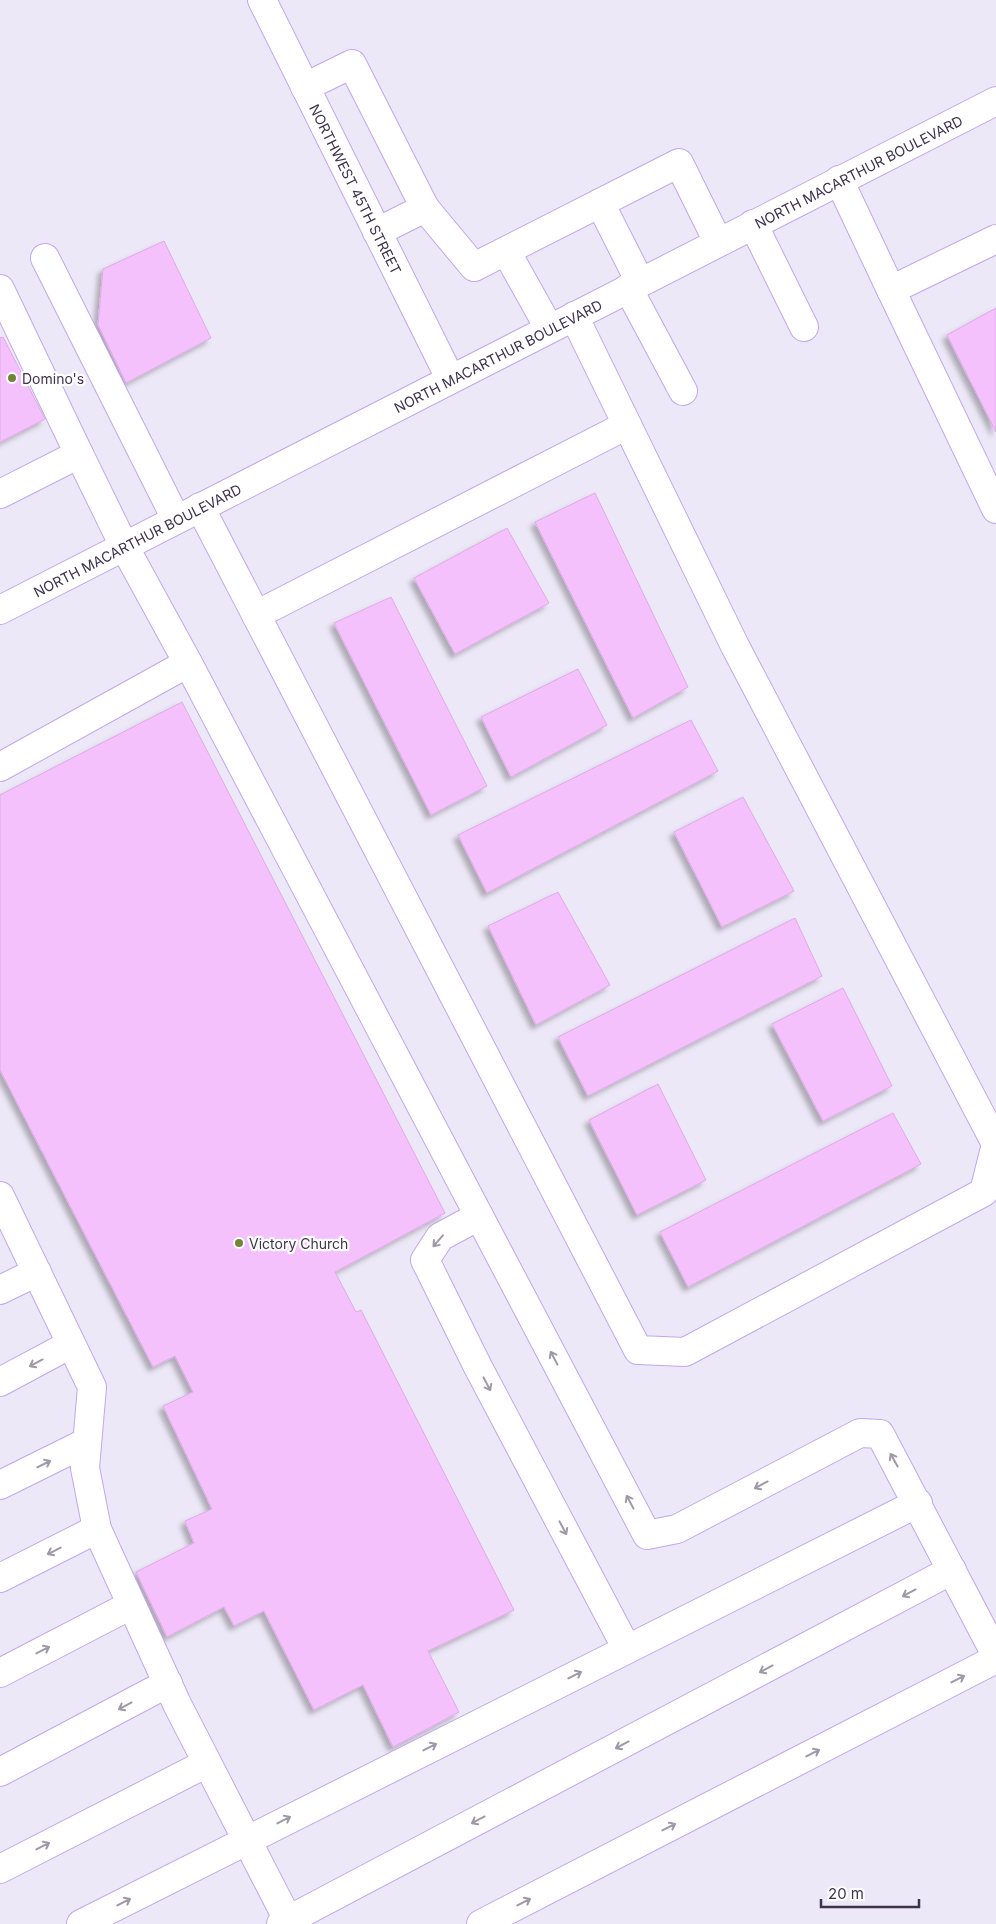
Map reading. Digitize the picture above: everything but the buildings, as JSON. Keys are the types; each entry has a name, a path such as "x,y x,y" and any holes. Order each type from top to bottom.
{"main road":[{"name":"NORTHWEST 45TH STREET","path":"262,0 450,378"},
{"path":"305,87 352,64 425,208 474,268 679,163 718,242"},
{"name":"NORTH MACARTHUR BOULEVARD","path":"0,610 450,378 996,101"},
{"path":"839,180 996,509"},
{"path":"600,203 634,285 682,391"},
{"path":"377,232 425,208"},
{"path":"753,224 804,327"},
{"path":"891,290 996,239"},
{"path":"506,251 549,328"},
{"path":"45,258 176,519"},
{"path":"0,289 124,546 188,663 647,1535 677,1529 860,1433 880,1434 918,1503 996,1655"},
{"path":"200,507 638,1350 685,1352 984,1192 996,1144 735,646 574,316"},
{"path":"256,614 627,425"},
{"path":"0,494 79,454"},
{"path":"0,766 188,663"},
{"path":"0,1196 92,1387 85,1468 97,1529 168,1683 287,1923 952,1570"},
{"path":"479,1216 440,1237 425,1260 478,1367 627,1649"},
{"path":"0,1290 37,1272"},
{"path":"0,1382 71,1344"},
{"path":"0,1485 87,1442"},
{"path":"81,1924 246,1839 918,1503"},
{"path":"0,1578 97,1529"},
{"path":"0,1672 131,1605"},
{"path":"481,1924 996,1659"},
{"path":"0,1772 168,1683"},
{"path":"0,1869 207,1763"}],"place":[{"name":"Domino's","path":"12,378"},
{"name":"Victory Church","path":"239,1243"}]}
